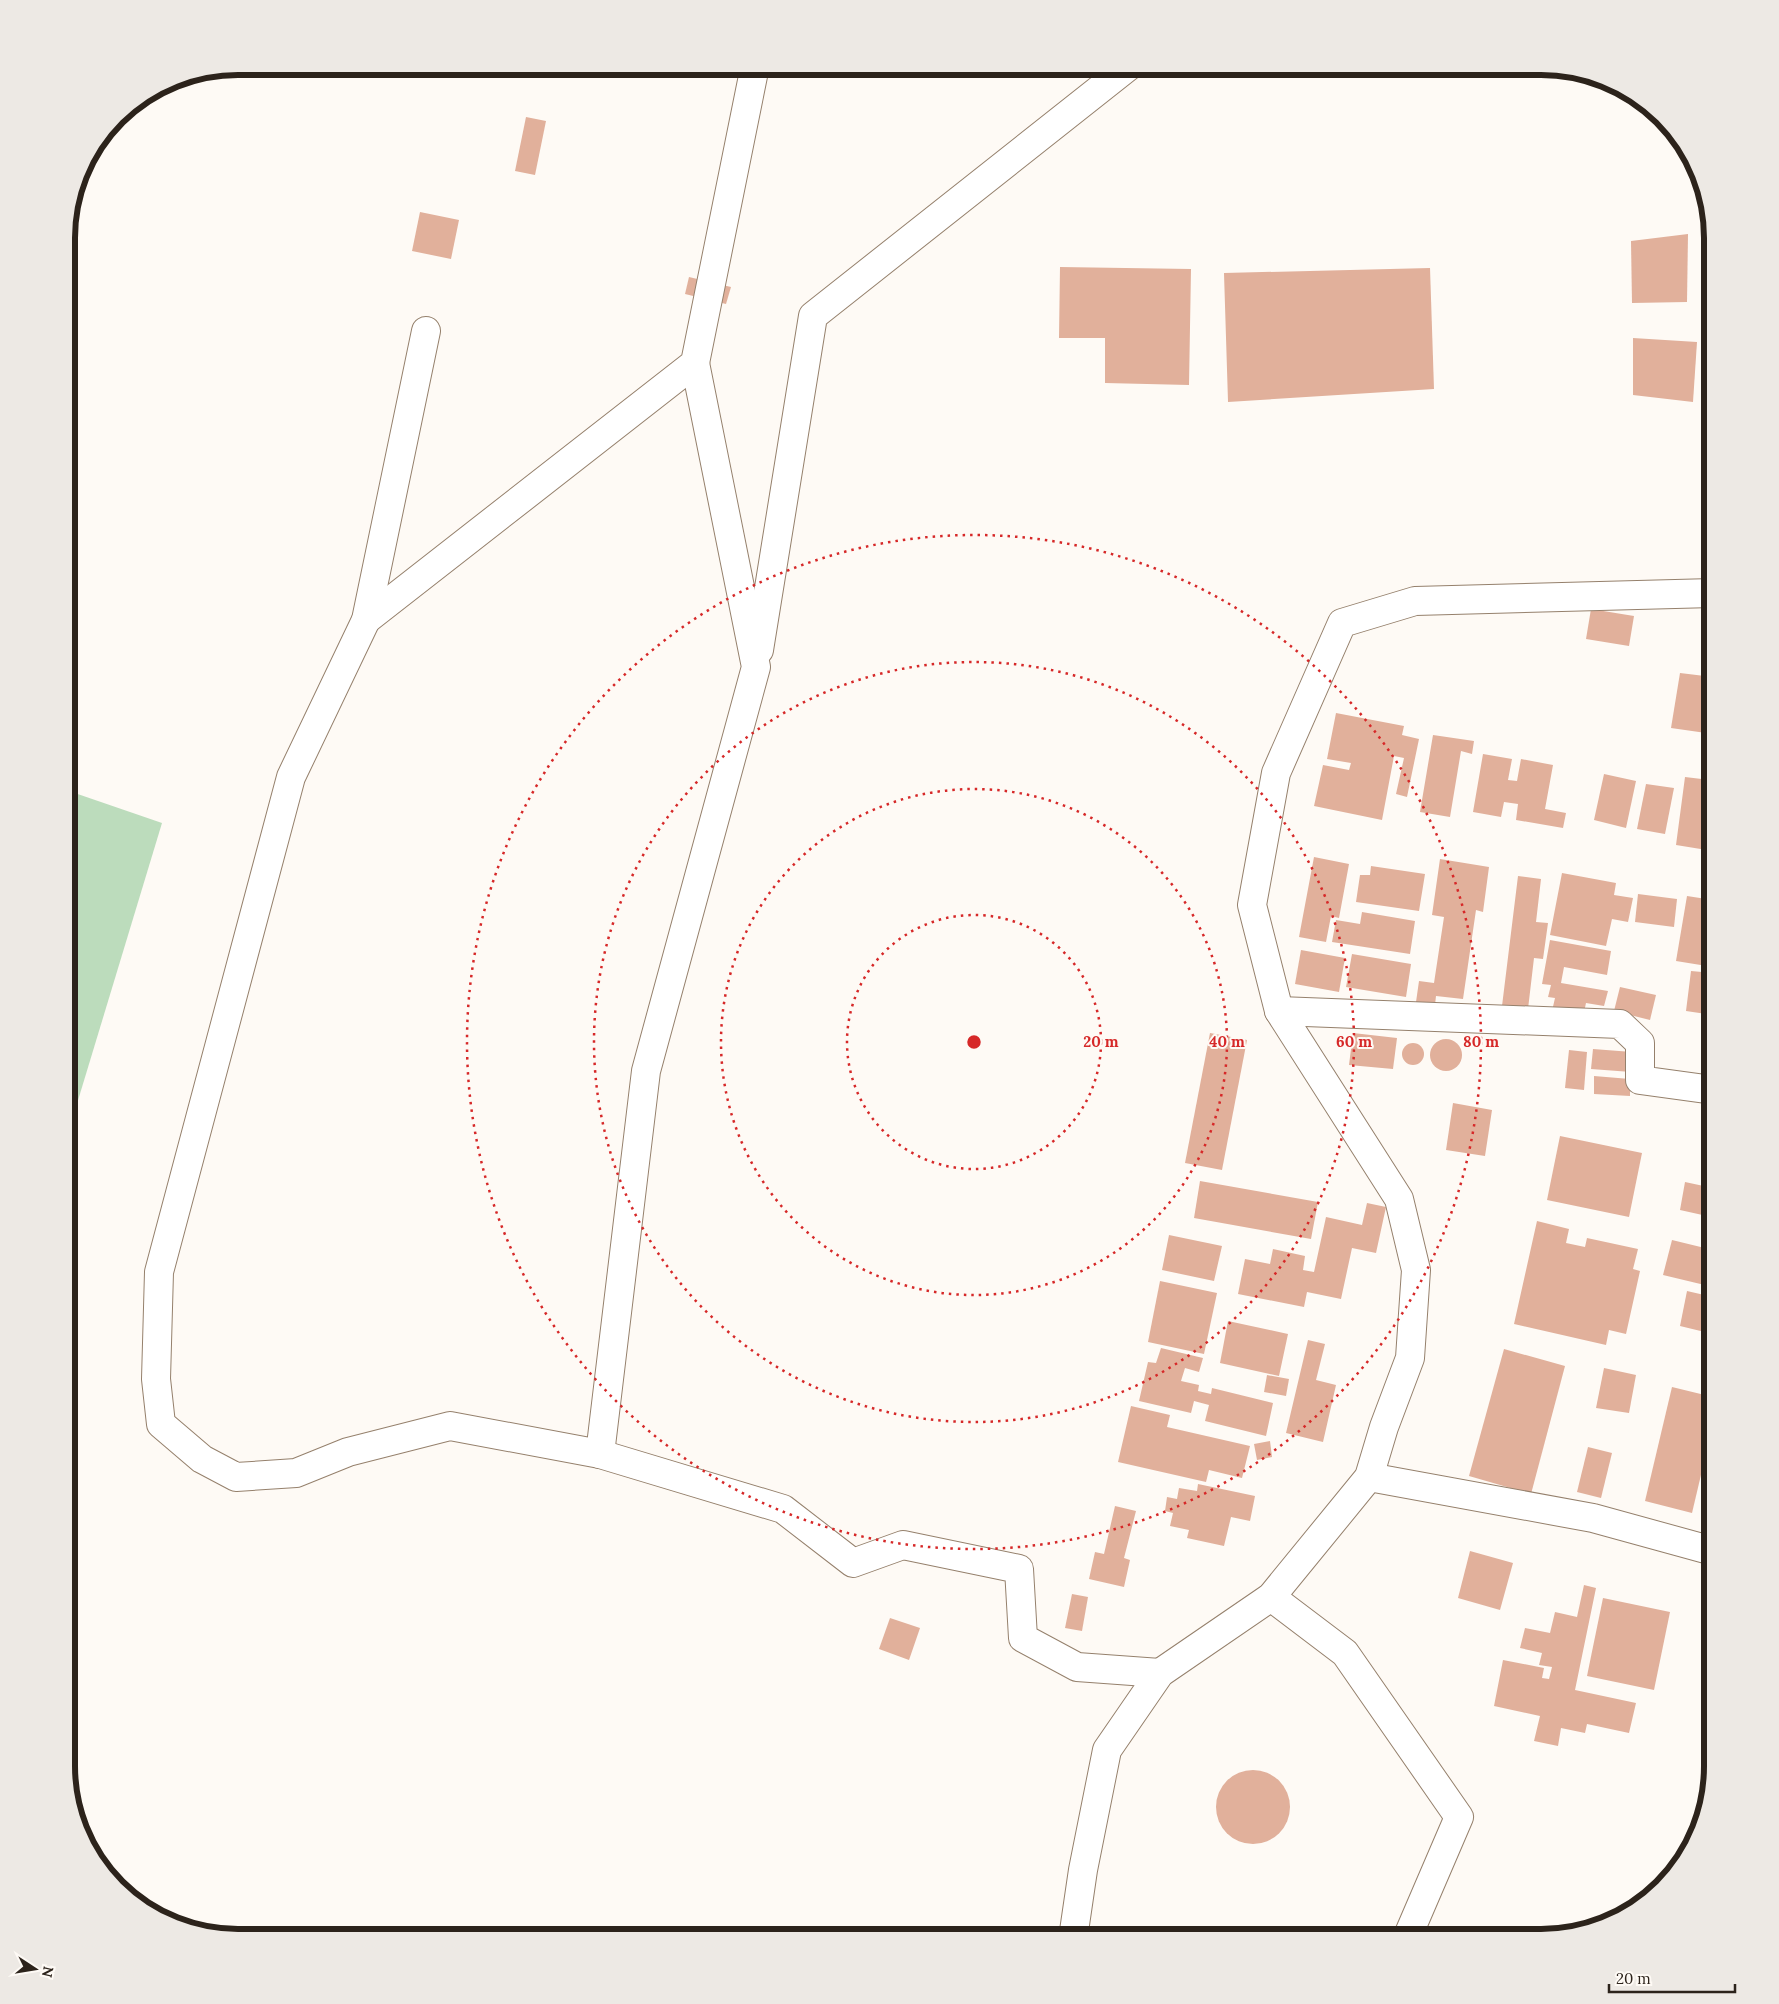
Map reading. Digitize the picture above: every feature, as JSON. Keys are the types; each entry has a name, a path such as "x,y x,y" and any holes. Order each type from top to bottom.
{"lane":[{"path":"753,75 695,363 756,667"},
{"path":"600,1454 646,1071 756,667 814,316 1118,75"},
{"path":"426,332 366,620 291,777 159,1272 156,1379 161,1424 202,1459 236,1477 296,1473 348,1452 450,1426 600,1454 783,1510 853,1563 903,1545 1020,1570 1023,1638 1077,1667 1160,1673"},
{"path":"366,620 695,363"},
{"path":"1074,1929 1083,1870 1107,1750 1160,1673 1271,1597 1370,1477 1384,1427 1410,1358 1416,1270 1399,1199 1279,1011 1252,905 1276,773 1342,623 1414,601 1704,593"},
{"path":"1279,1011 1620,1024 1640,1043 1640,1080 1704,1089"},
{"path":"1370,1477 1593,1518 1704,1549"},
{"path":"1271,1597 1345,1653 1459,1817 1412,1929"}],"green space":[{"path":"75,793 162,823 75,1110"}],"building":[{"path":"526,117 546,121 535,175 515,171"},
{"path":"420,212 459,220 451,259 412,251"},
{"path":"1688,234 1687,302 1632,303 1631,241"},
{"path":"1060,267 1191,269 1189,385 1105,383 1105,338 1059,338"},
{"path":"1430,268 1434,389 1228,402 1224,273"},
{"path":"689,277 731,287 726,304 685,294"},
{"path":"1633,338 1697,342 1693,402 1633,395"},
{"path":"1591,609 1634,616 1629,646 1586,639"},
{"path":"1680,673 1704,676 1704,733 1671,728"},
{"path":"1336,713 1404,726 1402,735 1419,739 1407,797 1396,794 1404,758 1394,756 1382,820 1314,806 1323,765 1349,770 1351,763 1327,759"},
{"path":"1433,735 1474,741 1472,754 1461,751 1450,817 1420,812"},
{"path":"1483,754 1512,759 1508,780 1517,781 1521,759 1553,765 1545,809 1566,813 1563,828 1516,820 1518,804 1504,802 1501,817 1473,812"},
{"path":"1604,774 1636,781 1626,828 1594,820"},
{"path":"1685,777 1704,779 1704,850 1676,845"},
{"path":"1646,784 1674,788 1665,834 1637,829"},
{"path":"1314,857 1349,864 1339,918 1331,916 1326,942 1299,937"},
{"path":"1440,859 1489,867 1483,912 1476,910 1463,999 1436,996 1435,1005 1416,1002 1419,981 1434,983 1444,917 1432,915"},
{"path":"1371,866 1425,874 1419,911 1356,902 1360,875 1370,875"},
{"path":"1562,873 1616,883 1614,895 1633,898 1628,922 1612,919 1606,946 1550,935"},
{"path":"1518,876 1541,879 1536,922 1548,923 1543,959 1534,958 1528,1009 1502,1006"},
{"path":"1638,894 1677,899 1674,927 1635,922"},
{"path":"1687,896 1704,899 1704,966 1676,961"},
{"path":"1362,912 1415,921 1410,954 1332,942 1336,920 1360,924"},
{"path":"1550,940 1611,951 1607,975 1564,967 1561,983 1608,991 1604,1006 1586,1003 1583,1017 1552,1011 1555,998 1548,997 1551,985 1542,984"},
{"path":"1301,950 1345,958 1339,992 1295,984"},
{"path":"1352,954 1411,964 1406,997 1346,987"},
{"path":"1691,971 1704,972 1704,1014 1686,1011"},
{"path":"1620,987 1656,995 1650,1020 1614,1011"},
{"path":"1210,1033 1247,1040 1222,1170 1185,1163"},
{"path":"1353,1033 1397,1038 1393,1069 1349,1065"},
{"path":"1446,1039 1452,1040 1457,1044 1461,1049 1461,1061 1457,1066 1452,1070 1446,1071 1440,1070 1435,1066 1431,1061 1430,1055 1431,1049 1435,1044 1440,1040"},
{"path":"1413,1043 1423,1050 1424,1054 1417,1064 1413,1065 1403,1058 1402,1054 1409,1044"},
{"path":"1593,1049 1632,1052 1631,1072 1591,1069"},
{"path":"1569,1050 1587,1052 1584,1090 1565,1088"},
{"path":"1594,1076 1630,1079 1630,1096 1594,1094"},
{"path":"1453,1103 1492,1110 1485,1156 1446,1150"},
{"path":"1560,1136 1642,1153 1629,1217 1547,1200"},
{"path":"1200,1181 1318,1202 1311,1239 1194,1218"},
{"path":"1685,1182 1704,1186 1704,1215 1680,1210"},
{"path":"1367,1203 1386,1207 1376,1253 1352,1248 1341,1299 1307,1292 1304,1307 1238,1294 1245,1259 1270,1264 1273,1249 1305,1256 1303,1270 1314,1272 1326,1217 1362,1225"},
{"path":"1537,1221 1569,1229 1566,1243 1585,1247 1587,1238 1638,1249 1633,1269 1640,1271 1626,1334 1609,1330 1606,1345 1514,1324"},
{"path":"1169,1235 1222,1246 1214,1281 1162,1270"},
{"path":"1672,1240 1704,1248 1704,1285 1663,1275"},
{"path":"1160,1281 1217,1293 1204,1354 1148,1342"},
{"path":"1687,1291 1704,1295 1704,1332 1680,1326"},
{"path":"1228,1321 1288,1334 1279,1376 1220,1363"},
{"path":"1308,1340 1325,1344 1316,1380 1336,1385 1323,1442 1286,1433"},
{"path":"1161,1348 1203,1358 1199,1372 1185,1368 1181,1381 1199,1385 1198,1391 1211,1394 1212,1388 1273,1403 1266,1436 1205,1421 1209,1405 1194,1401 1191,1413 1139,1401 1148,1362 1156,1363"},
{"path":"1504,1349 1565,1366 1531,1494 1469,1476"},
{"path":"1604,1368 1636,1375 1629,1413 1596,1408"},
{"path":"1267,1375 1289,1379 1286,1396 1264,1392"},
{"path":"1672,1387 1704,1395 1704,1462 1692,1513 1645,1501"},
{"path":"1131,1406 1170,1415 1167,1427 1250,1446 1242,1478 1209,1470 1206,1482 1118,1462"},
{"path":"1270,1441 1272,1457 1257,1460 1254,1444"},
{"path":"1588,1447 1612,1453 1601,1498 1577,1492"},
{"path":"1198,1484 1255,1496 1250,1521 1231,1517 1224,1546 1187,1538 1189,1530 1170,1526 1173,1513 1165,1511 1167,1497 1177,1499 1179,1488 1197,1491"},
{"path":"1115,1506 1136,1511 1124,1558 1130,1560 1124,1587 1089,1579 1095,1552 1104,1554"},
{"path":"1470,1551 1513,1563 1500,1610 1458,1598"},
{"path":"1584,1585 1596,1588 1575,1690 1636,1703 1629,1733 1587,1724 1585,1733 1561,1728 1558,1746 1534,1741 1540,1716 1494,1706 1503,1660 1544,1668 1542,1678 1549,1679 1552,1667 1539,1665 1542,1653 1520,1648 1525,1628 1550,1633 1555,1612 1577,1617"},
{"path":"1072,1594 1088,1597 1082,1631 1065,1628"},
{"path":"1603,1598 1670,1612 1654,1690 1587,1676"},
{"path":"890,1618 920,1628 909,1660 879,1649"},
{"path":"1253,1770 1274,1776 1284,1786 1290,1807 1284,1828 1274,1838 1253,1844 1232,1838 1222,1828 1216,1807 1222,1786 1232,1776"}]}
